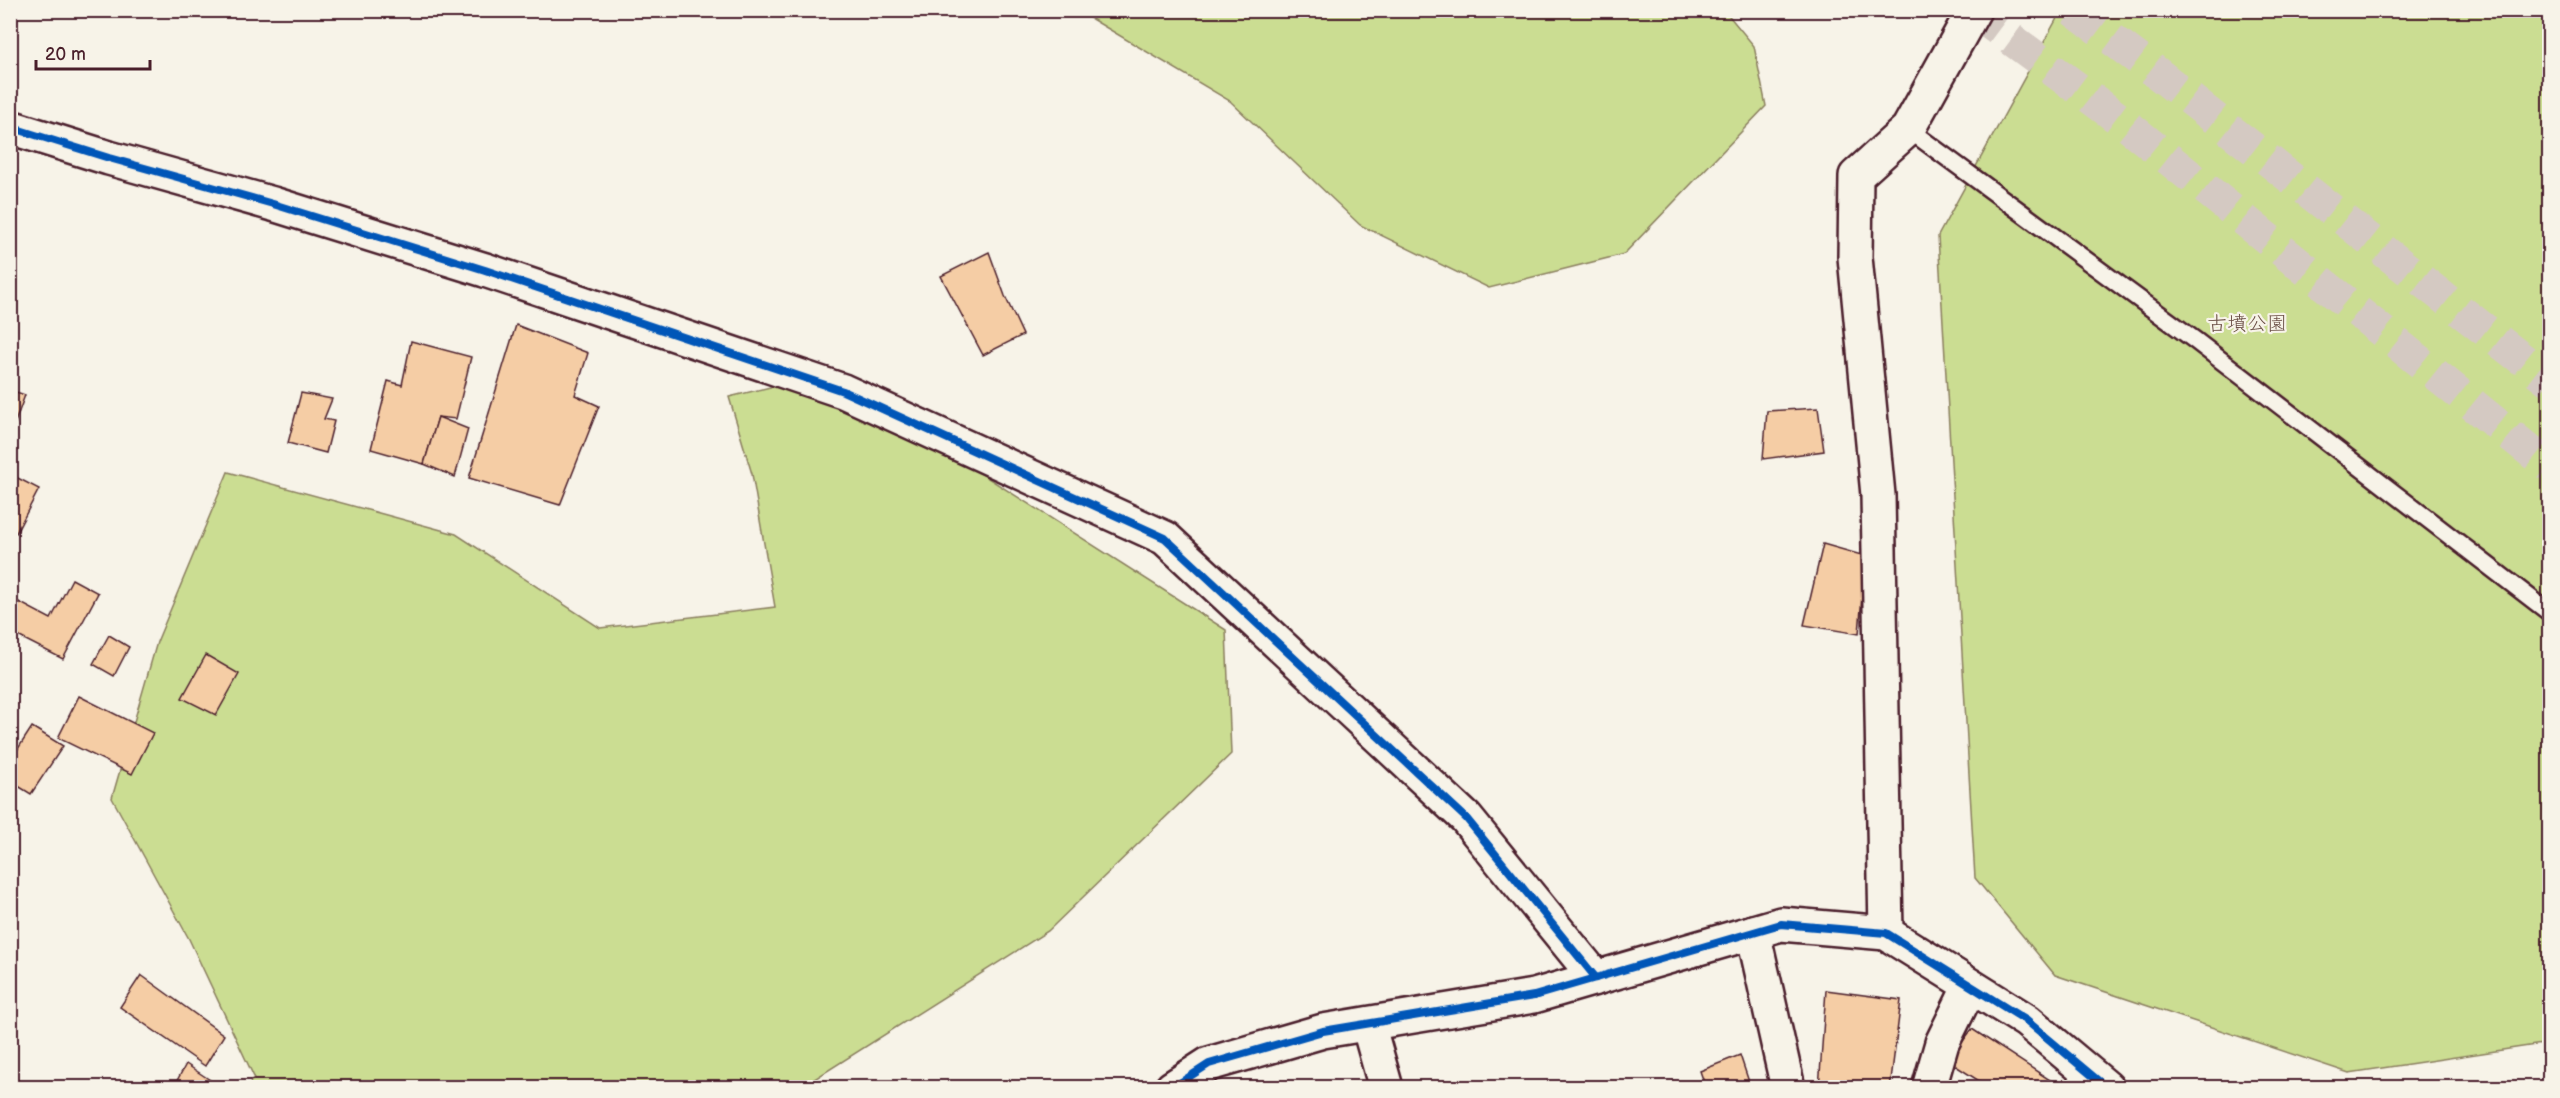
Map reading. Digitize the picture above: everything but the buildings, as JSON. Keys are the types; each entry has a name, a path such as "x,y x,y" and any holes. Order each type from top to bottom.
{"street":[{"path":"1886,933 1878,495 1854,257 1856,176 1908,129 1974,10"},
{"path":"10,128 273,204 473,267 843,391 1165,538 1466,818 1596,978"},
{"path":"1172,1088 1209,1064 1323,1031 1534,996 1781,924 1886,933 2027,1021 2107,1088"},
{"path":"1754,932 1788,1088"},
{"path":"1929,1088 1942,1043 1970,986"},
{"path":"1368,1024 1386,1088"}],"lane":[{"path":"1908,129 2196,341 2550,613"}],"green space":[{"path":"1073,11 1725,11 1754,46 1766,106 1624,254 1489,288 1360,225 1230,101 1085,15"},
{"name":"古墳公園","path":"2061,11 2549,11 2549,1043 2349,1073 2055,975 1975,878 1938,236"},
{"path":"815,376 927,439 1226,630 1231,754 1048,931 802,1087 247,1087 254,1077 189,939 112,798 157,642 228,472 456,534 600,628 775,607 752,474 729,397"}],"tunnel":[{"path":"1972,10 2123,122 2550,467"},
{"path":"2073,10 2157,73 2550,381"}],"cycle path":[{"path":"10,127 109,158 273,204 485,270 843,391 1165,538 1466,818 1596,978"},
{"path":"1172,1088 1209,1064 1323,1031 1534,996 1781,924 1886,933 2027,1021 2107,1088"}]}
